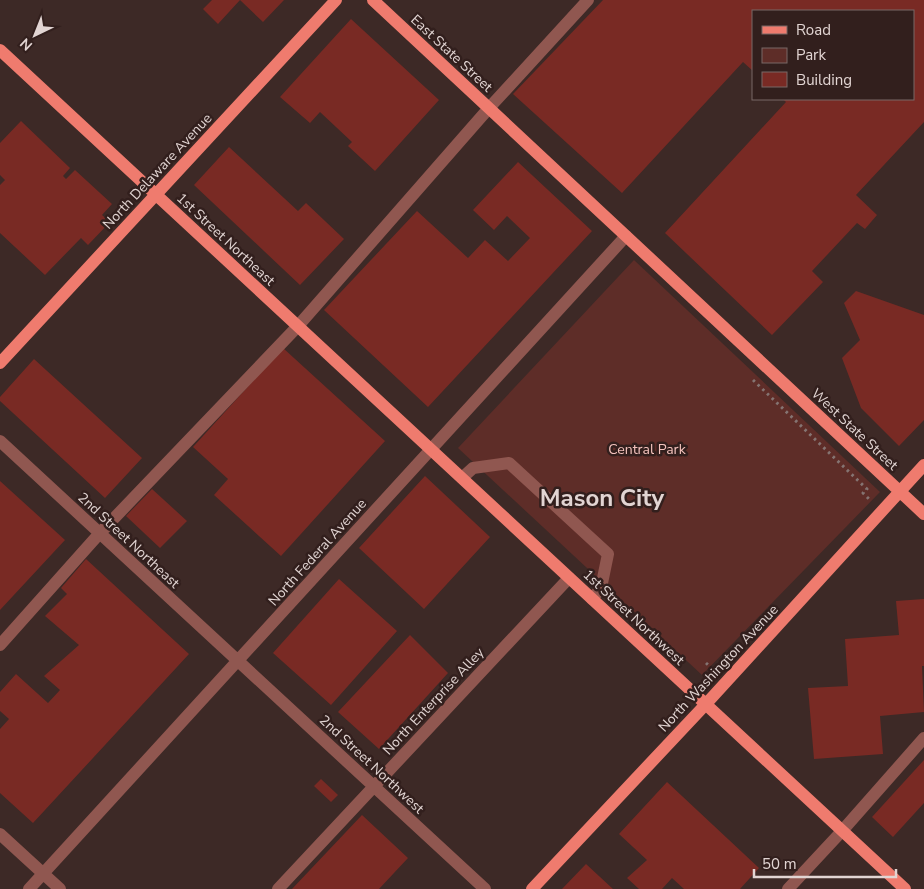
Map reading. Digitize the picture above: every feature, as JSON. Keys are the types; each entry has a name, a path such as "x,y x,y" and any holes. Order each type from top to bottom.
{"main road":[{"name":"North Delaware Avenue","path":"0,363 336,0"},
{"name":"East State Street","path":"373,0 626,236"},
{"name":"1st Street Northeast","path":"0,50 431,449"},
{"name":"West State Street","path":"626,236 924,514"},
{"name":"1st Street Northwest","path":"431,449 905,889"},
{"name":"North Washington Avenue","path":"532,889 706,704 924,465"}],"street":[{"path":"0,645 100,534 298,326 489,108 588,0"},
{"name":"North Federal Avenue","path":"29,889 626,236"},
{"name":"2nd Street Northeast","path":"0,440 238,660"},
{"path":"462,478 473,468 509,463 608,554 602,588 592,599"},
{"name":"North Enterprise Alley","path":"278,889 569,578"},
{"name":"2nd Street Northwest","path":"238,660 485,889"},
{"path":"788,889 924,738"},
{"path":"0,834 60,889"}],"path":[{"path":"753,380 867,489 863,493"}],"green space":[{"name":"Central Park","path":"634,260 880,492 702,675 458,448"}],"building":[{"path":"212,0 240,0 218,24 203,9"},
{"path":"240,0 284,0 263,22"},
{"path":"603,0 924,0 924,122 856,195 877,215 865,229 857,223 812,271 823,282 772,335 665,233 786,102 784,100 914,100 914,10 752,10 752,70 743,62 622,193 513,94"},
{"path":"351,19 439,100 375,171 348,146 352,142 320,112 310,123 280,97"},
{"path":"21,121 70,168 63,176 66,179 75,170 112,204 102,215 110,222 88,245 81,238 45,275 0,233 0,185 5,180 0,175 0,143"},
{"path":"229,147 298,211 306,203 344,239 300,285 194,185"},
{"path":"518,162 592,231 428,407 324,310 417,211 468,258 485,240 508,261 530,238 507,216 494,230 473,210"},
{"path":"856,291 924,315 924,420 899,446 861,408 842,358 860,340 844,303"},
{"path":"283,348 385,441 281,556 214,495 228,479 193,447"},
{"path":"34,359 142,458 105,498 0,401 0,397"},
{"path":"425,476 490,537 424,609 359,548"},
{"path":"0,481 65,540 0,610"},
{"path":"152,489 187,521 160,548 126,516"},
{"path":"86,559 189,654 33,823 0,793 0,729 9,719 0,711 0,692 16,674 48,703 60,690 44,676 79,645 45,616 67,594 61,588"},
{"path":"339,579 397,631 331,705 273,653"},
{"path":"924,599 924,666 922,666 924,712 880,716 883,754 814,759 808,688 848,686 845,639 899,635 896,601"},
{"path":"410,635 448,673 379,749 338,712"},
{"path":"924,760 924,803 893,837 872,817"},
{"path":"321,779 338,795 331,802 314,786"},
{"path":"667,782 759,868 740,889 684,889 672,878 662,889 639,889 627,878 647,860 619,834"},
{"path":"362,815 408,858 379,889 292,889"},
{"path":"586,864 613,889 562,889"}],"district":[{"name":"Mason City","path":"602,498"}]}
